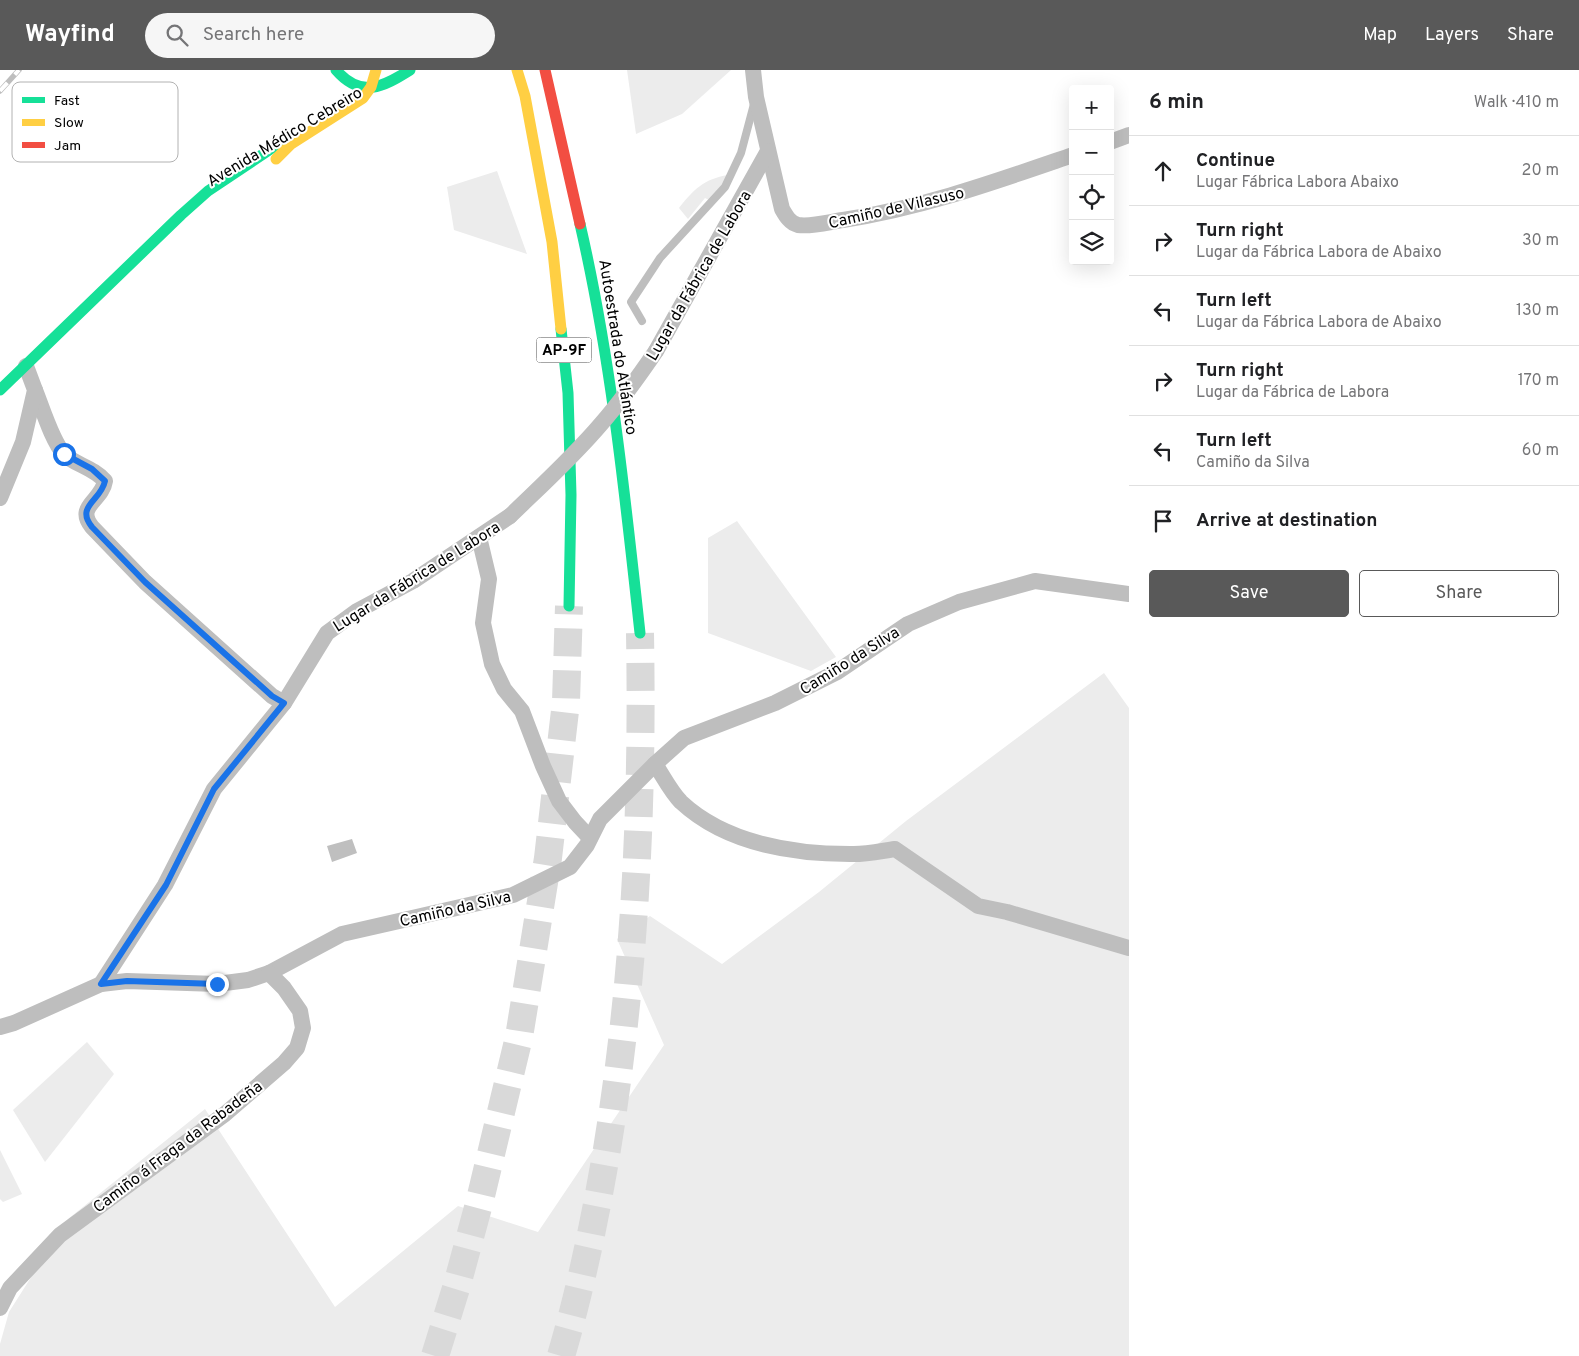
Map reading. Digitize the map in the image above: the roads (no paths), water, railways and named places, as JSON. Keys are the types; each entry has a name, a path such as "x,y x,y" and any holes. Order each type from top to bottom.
{"main road":[{"path":"331,70 334,86"},
{"path":"336,70 347,81 363,87 377,87 410,70"},
{"path":"276,159 291,144 363,98 371,87 376,70"},
{"name":"Avenida Médico Cebreiro","path":"0,390 208,191 331,108 398,70"},
{"name":"Avenida Médico Cebreiro","path":"165,232 199,207 422,70"},
{"name":"AP-9F","path":"517,70 525,96 552,242 568,393 571,495 569,606"},
{"name":"Autoestrada do Atlántico","path":"545,70 554,75 608,368 640,633"},
{"path":"554,75 572,138"},
{"path":"523,150 542,242 568,393"},
{"path":"585,194 608,368"}],"street":[{"path":"753,70 756,97 768,151"},
{"path":"1114,141 1129,135"},
{"name":"Camiño de Vilasuso","path":"768,151 782,209 788,219 796,225 812,225 872,216 969,191 1069,156"},
{"name":"Lugar da Fábrica de Labora","path":"101,984 166,885 214,789 284,703 327,633 357,611 413,581 510,516 580,448 628,390 656,351 768,151"},
{"path":"26,366 55,439 64,454 92,469 105,481 104,488 86,512 86,519 92,527 145,582 272,696 284,703"},
{"path":"0,498 23,442 35,390"},
{"path":"479,537 489,579 483,623 492,664 504,689 522,711 542,766 559,801 590,838"},
{"name":"Camiño da Silva","path":"0,1027 14,1023 101,984 127,981 217,984 248,980 269,973 342,934 513,895 570,867 590,838 600,819 684,738 776,703 837,672 908,624 960,602 1035,581 1129,594"},
{"path":"655,764 680,801 708,823 746,839 796,850 851,855 895,848 978,906 1007,912 1129,948"},
{"name":"Camiño á Fraga da Rabadeña","path":"0,1308 10,1288 60,1235 225,1114 284,1063 297,1048 303,1028 300,1011 284,988 269,973"}],"lane":[{"path":"642,321 632,302 660,258 725,187 741,153 756,97"}],"tunnel":[{"path":"435,1356 480,1200 519,1037 548,858 566,702 569,606"},
{"path":"561,1356 581,1279 598,1201 617,1085 631,956 635,892 640,763 640,633"}],"railway":[{"path":"0,91 19,70"}]}
